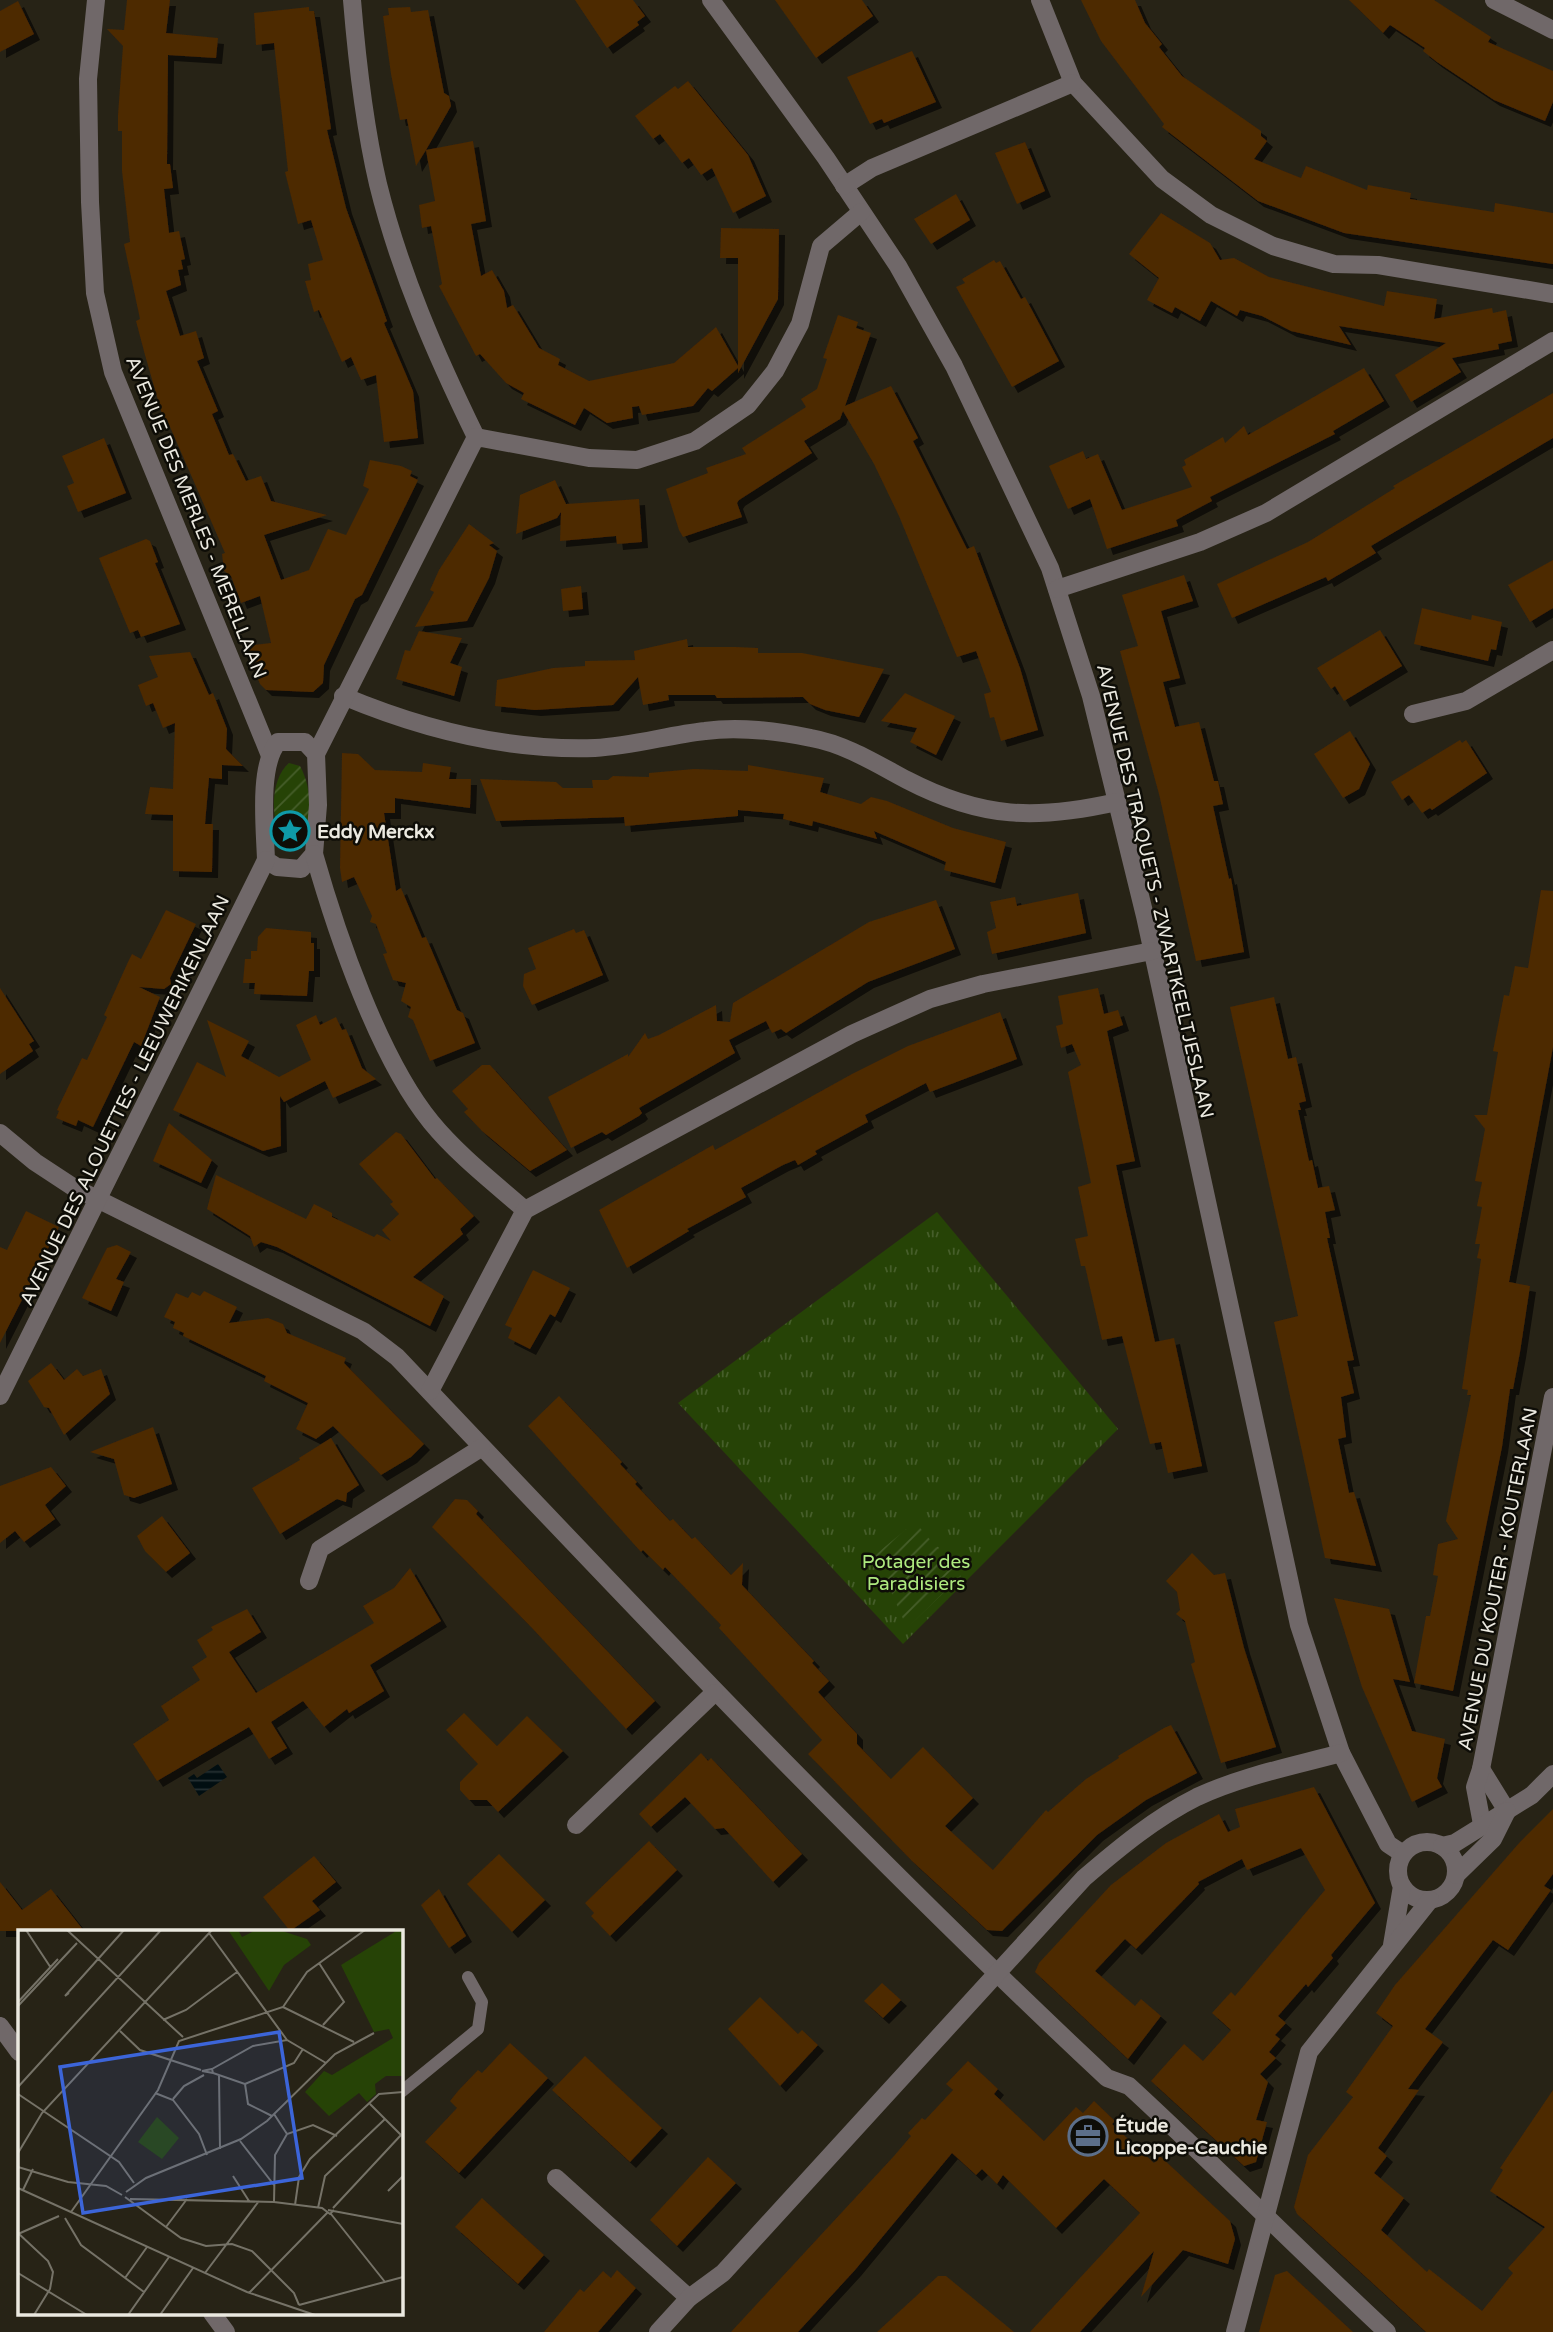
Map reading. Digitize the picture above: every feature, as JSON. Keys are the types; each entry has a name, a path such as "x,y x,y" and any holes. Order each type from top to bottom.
{"street":[{"name":"AVENUE DES MERLES - MERELLAAN","path":"96,0 88,79 90,202 95,293 113,372 269,753"},
{"path":"352,0 358,69 378,183 406,277 438,358 476,437"},
{"name":"AVENUE DES TRAQUETS - ZWARTKEELTJESLAAN","path":"711,0 898,266 954,366 1010,479 1057,590 1091,696 1118,802 1298,1625 1341,1753 1388,1844 1404,1854"},
{"path":"1040,0 1073,83 1162,179 1211,215 1273,246 1334,264 1378,265 1553,294"},
{"path":"1494,0 1553,30"},
{"path":"844,186 872,168 1073,83"},
{"path":"476,437 589,458 637,460 695,441 748,405 775,371 800,324 821,246 861,212"},
{"path":"1057,590 1200,542 1266,513 1553,341"},
{"path":"476,437 316,754 318,805 314,854 328,903 399,1075 431,1122 467,1159 525,1209"},
{"path":"1413,714 1466,701 1553,650"},
{"path":"343,696 453,735 537,748 598,748 707,730 772,732 815,738 853,752 927,790 993,812 1032,816 1118,802"},
{"path":"314,854 300,869 277,867 266,860 265,803 269,753 278,741 305,742 316,754"},
{"name":"AVENUE DES ALOUETTES - LEEUWERIKENLAAN","path":"0,1396 266,860"},
{"path":"430,1391 525,1209 852,1034 930,999 983,984 1152,951"},
{"path":"0,1133 35,1163 73,1187 363,1331 397,1356 714,1693 996,1975 1107,2078 1129,2086 1246,2193 1265,2216 1387,2332"},
{"name":"AVENUE DU KOUTER - KOUTERLAAN","path":"1482,1824 1475,1787 1481,1769 1553,1397"},
{"path":"309,1581 320,1549 481,1448"},
{"path":"576,1825 714,1693"},
{"path":"657,2332 689,2298 723,2273 1084,1878 1136,1834 1197,1797 1255,1776 1341,1753"},
{"name":"AVENUE DU KOUTER - KOUTERLAAN","path":"1481,1769 1507,1811"},
{"path":"1391,1949 1402,1886 1398,1871 1404,1854 1421,1843 1442,1846 1455,1843 1532,1795 1553,1774"},
{"path":"1235,2332 1309,2052 1430,1900 1447,1892 1456,1875 1493,1839 1507,1811"},
{"path":"1442,1846 1455,1864 1456,1875"},
{"path":"1402,1886 1415,1897 1430,1900"},
{"path":"0,2026 18,2051"},
{"path":"556,2178 689,2298"},
{"path":"213,2314 226,2332"}],"lane":[{"path":"402,2091 478,2029 482,2002 468,1977"}],"green space":[{"path":"289,763 300,766 307,786 310,809 305,831 292,845 285,844 274,814 278,780"},
{"path":"937,1212 1118,1429 903,1644 678,1403"},
{"name":"Potager des Paradisiers","path":"915,1522 961,1576 907,1628 875,1555"}],"shaded area":[{"path":"218,1764 227,1777 199,1796 188,1778 194,1774 197,1778"}],"building":[{"path":"127,0 170,0 166,33 218,38 216,58 168,55 167,164 170,164 173,188 164,189 169,233 179,231 185,259 181,260 183,269 178,270 181,285 166,291 180,336 196,331 204,358 197,361 218,411 212,414 229,455 233,454 246,481 261,476 271,501 327,515 264,535 281,580 309,570 328,529 346,535 369,489 363,486 370,460 401,466 412,471 410,476 418,480 362,595 355,599 324,665 323,683 313,692 266,690 260,684 244,646 271,643 260,596 241,603 231,576 224,571 222,554 225,553 167,420 164,421 145,355 136,321 140,319 124,244 130,242 122,171 122,131 118,131 123,46 107,29 124,30"},
{"path":"575,0 633,0 645,16 637,22 639,25 607,48"},
{"path":"775,0 862,0 873,16 816,58"},
{"path":"1081,0 1135,0 1145,23 1162,44 1159,47 1182,76 1261,131 1261,136 1267,141 1254,159 1301,178 1306,166 1367,190 1368,185 1411,193 1410,199 1494,212 1495,203 1553,213 1553,264 1344,233 1258,201 1162,127 1164,124 1101,41"},
{"path":"1349,0 1434,0 1491,37 1488,42 1553,71 1553,102 1545,121 1494,100 1437,62 1423,51 1425,48 1390,25 1383,33"},
{"path":"18,1 34,34 0,52 0,11"},
{"path":"309,7 309,11 314,11 331,129 327,130 346,208 387,321 384,323 413,391 418,438 384,442 376,375 361,380 351,357 342,362 319,310 314,312 305,281 311,280 308,264 323,260 311,220 298,224 285,172 288,171 274,43 256,45 254,13"},
{"path":"410,7 411,12 428,10 444,93 449,96 451,106 416,166 407,119 400,120 383,16 389,15 388,8"},
{"path":"912,51 936,102 884,123 882,119 870,124 847,77"},
{"path":"688,81 748,155 766,196 733,213 712,168 701,175 689,158 682,163 660,134 653,139 635,116 675,86 678,89"},
{"path":"473,141 486,221 471,224 481,276 492,270 504,291 507,308 513,305 539,348 560,359 558,365 589,381 674,363 716,327 738,366 738,258 720,258 721,228 779,229 778,299 738,373 738,368 712,391 708,388 693,406 642,415 639,406 632,407 633,418 607,423 584,408 575,425 521,399 524,393 506,383 480,354 476,356 439,286 442,284 431,226 422,228 419,205 435,201 426,150"},
{"path":"1025,142 1045,191 1017,204 995,153"},
{"path":"956,194 970,220 931,244 914,219"},
{"path":"1161,213 1210,243 1220,260 1234,258 1269,277 1384,306 1387,291 1437,299 1434,319 1492,308 1493,313 1506,310 1512,341 1498,344 1499,349 1452,358 1461,372 1411,402 1395,375 1446,343 1339,326 1351,345 1291,331 1262,316 1240,310 1237,316 1211,301 1200,321 1175,307 1172,313 1147,300 1159,278 1129,254"},
{"path":"994,260 996,263 1000,261 1021,299 1025,297 1059,361 1012,387 956,287 965,283 962,279"},
{"path":"838,315 858,322 856,328 871,333 845,406 891,386 918,438 913,441 967,549 974,546 1020,668 1038,730 1001,741 994,717 990,718 984,694 991,692 976,651 957,657 899,516 874,464 843,411 840,419 804,441 812,453 739,500 737,503 742,517 683,537 679,530 666,489 708,473 706,468 746,454 742,448 806,407 801,399 817,389 827,359 823,358"},
{"path":"1364,368 1384,401 1333,431 1335,434 1210,497 1212,501 1176,520 1178,526 1107,549 1090,499 1068,509 1049,466 1083,451 1086,459 1098,454 1122,510 1192,487 1182,467 1186,465 1184,460 1223,437 1225,443 1244,426 1248,435"},
{"path":"1553,393 1553,438 1371,546 1376,553 1328,581 1326,577 1232,618 1217,584 1308,542 1395,488 1393,486"},
{"path":"104,438 126,493 78,512 67,486 74,483 62,456"},
{"path":"555,480 566,504 639,499 642,542 617,544 616,536 560,541 561,512 557,518 516,534 520,495"},
{"path":"469,524 494,543 489,545 497,551 489,578 467,621 415,627 434,592 430,590 439,570"},
{"path":"146,539 150,541 158,562 155,563 180,624 141,637 138,630 130,633 99,558"},
{"path":"1553,560 1553,608 1530,622 1508,585"},
{"path":"1184,575 1193,601 1161,611 1180,678 1163,682 1175,727 1199,722 1214,781 1218,781 1223,804 1213,806 1229,879 1231,878 1244,952 1196,961 1159,794 1120,651 1138,646 1122,595"},
{"path":"581,586 583,609 563,611 561,589"},
{"path":"1422,608 1471,620 1472,615 1502,622 1496,650 1491,649 1488,661 1414,644"},
{"path":"1380,630 1402,666 1344,701 1335,686 1331,689 1317,668"},
{"path":"419,631 462,638 450,663 462,667 454,696 396,679 405,650 410,651"},
{"path":"687,639 688,647 758,648 758,653 802,653 884,669 859,717 825,710 810,704 803,697 717,698 715,695 668,695 669,700 643,705 638,677 613,705 535,710 495,706 497,680 553,668 585,666 585,661 635,660 634,651"},
{"path":"190,652 209,695 213,693 227,729 226,749 243,766 222,765 222,779 209,778 205,824 213,824 212,872 173,871 173,815 145,814 150,787 173,789 175,723 163,728 153,703 146,706 138,685 158,677 149,656"},
{"path":"905,693 955,716 936,755 910,742 917,728 881,721"},
{"path":"1350,731 1370,764 1359,789 1343,798 1314,754"},
{"path":"1460,740 1462,743 1466,740 1487,773 1432,810 1430,808 1422,813 1409,795 1402,800 1391,782"},
{"path":"342,753 358,754 375,770 422,772 423,763 451,767 449,779 471,779 470,808 395,798 395,813 384,813 396,891 401,888 422,938 426,937 457,1010 463,1013 475,1043 430,1061 413,1020 408,1017 411,1007 401,1001 406,983 393,980 383,954 387,953 376,924 370,922 372,916 354,877 342,882"},
{"path":"748,765 824,778 820,792 861,804 871,797 887,801 953,828 1006,842 995,883 944,870 946,862 874,831 877,839 813,821 812,826 783,819 784,814 738,810 738,816 625,826 624,817 496,821 480,779 556,782 563,788 593,788 592,780 608,780 613,776 649,777 649,773 694,769 748,771"},
{"path":"1541,890 1553,891 1553,1047 1509,1282 1530,1286 1502,1447 1453,1691 1414,1683 1426,1616 1430,1616 1438,1576 1433,1575 1438,1544 1458,1539 1446,1521 1471,1395 1467,1395 1468,1390 1462,1389 1481,1259 1477,1258 1480,1244 1475,1244 1482,1207 1477,1206 1482,1182 1475,1181 1485,1129 1474,1115 1487,1115 1498,1052 1493,1051 1504,995 1509,996 1515,966 1528,968"},
{"path":"1078,893 1086,933 992,954 987,932 996,928 990,902 1015,897 1017,906"},
{"path":"936,900 955,949 868,982 786,1033 781,1029 772,1033 766,1021 729,1040 735,1053 639,1108 642,1113 639,1116 606,1135 602,1132 571,1148 548,1097 628,1054 628,1057 645,1033 648,1039 659,1035 716,1005 717,1021 730,1022 733,1003 869,922"},
{"path":"166,910 196,924 170,978 171,984 164,989 139,987 160,997 141,1046 134,1042 93,1127 78,1120 76,1126 56,1118 59,1111 57,1110 82,1058 87,1060 107,1017 104,1015 132,954 141,959"},
{"path":"266,928 311,932 311,943 314,943 314,971 309,971 307,996 254,994 255,983 243,983 245,959 251,959 251,951 257,951 258,937"},
{"path":"574,929 576,933 584,930 603,975 532,1005 523,986 524,974 536,969 528,948"},
{"path":"0,988 34,1041 29,1044 33,1051 0,1074"},
{"path":"1098,988 1104,1014 1118,1010 1123,1025 1107,1031 1135,1161 1116,1165 1124,1203 1155,1342 1174,1338 1202,1466 1168,1473 1161,1442 1150,1444 1122,1336 1102,1340 1085,1266 1081,1266 1075,1239 1088,1236 1078,1187 1091,1183 1068,1072 1081,1065 1072,1044 1061,1048 1056,1026 1063,1024 1058,996"},
{"path":"1274,997 1288,1059 1296,1057 1306,1101 1299,1103 1301,1110 1298,1110 1309,1161 1312,1160 1318,1188 1329,1186 1335,1210 1325,1212 1330,1238 1327,1238 1354,1360 1347,1361 1354,1393 1341,1397 1346,1437 1338,1439 1349,1493 1354,1492 1376,1566 1325,1558 1274,1322 1298,1316 1230,1007"},
{"path":"1000,1012 1017,1059 930,1092 926,1083 865,1115 868,1122 815,1151 817,1154 798,1165 795,1160 741,1188 746,1197 687,1229 689,1231 627,1268 599,1210 713,1145 715,1150 908,1046"},
{"path":"316,1015 320,1025 336,1017 342,1030 346,1029 362,1068 376,1079 333,1098 325,1081 284,1102 280,1096 281,1146 263,1151 173,1110 197,1062 226,1077 207,1020 249,1041 241,1056 279,1077 311,1060 296,1025"},
{"path":"482,1065 490,1065 567,1150 530,1171 482,1131 464,1112 468,1109 452,1091"},
{"path":"169,1123 212,1160 201,1183 153,1161"},
{"path":"396,1132 401,1134 435,1179 437,1178 474,1216 460,1229 463,1234 413,1277 444,1296 430,1326 277,1247 261,1242 254,1247 250,1236 207,1209 216,1175 306,1219 314,1204 332,1213 332,1217 374,1237 377,1234 391,1241 382,1230 399,1214 390,1204 393,1202 359,1164"},
{"path":"26,1211 59,1227 0,1343 0,1247 7,1250"},
{"path":"117,1245 131,1252 116,1279 124,1282 111,1311 82,1298 107,1248"},
{"path":"533,1270 570,1288 555,1317 550,1314 530,1349 508,1338 512,1328 505,1325"},
{"path":"204,1291 237,1307 229,1323 268,1318 283,1324 287,1333 346,1358 344,1363 424,1444 411,1457 381,1475 333,1426 316,1439 296,1429 308,1403 264,1381 266,1376 183,1336 184,1333 173,1328 175,1322 164,1317 176,1293 188,1298 192,1292 200,1296"},
{"path":"51,1363 64,1380 77,1369 83,1376 101,1369 110,1394 64,1435 49,1408 44,1407 28,1381"},
{"path":"559,1396 622,1462 620,1464 637,1482 635,1484 670,1521 673,1519 692,1539 695,1537 731,1575 743,1563 742,1585 814,1661 812,1663 829,1681 818,1692 857,1734 857,1744 891,1779 923,1747 973,1798 945,1826 993,1870 1046,1810 1048,1812 1086,1779 1119,1758 1118,1756 1164,1728 1171,1725 1197,1773 1146,1800 1097,1835 1002,1931 987,1930 912,1861 808,1754 822,1740 719,1628 721,1625 665,1567 663,1570 643,1550 641,1552 528,1426"},
{"path":"153,1427 172,1484 134,1498 124,1495 114,1459 90,1452"},
{"path":"331,1438 359,1485 347,1493 346,1502 337,1499 280,1534 252,1488"},
{"path":"51,1467 66,1486 45,1505 55,1519 24,1542 15,1531 0,1543 0,1486"},
{"path":"455,1499 467,1500 478,1511 476,1514 655,1701 626,1729 532,1628 432,1527"},
{"path":"162,1516 190,1553 166,1572 145,1551 137,1536"},
{"path":"1192,1553 1214,1575 1225,1573 1244,1648 1276,1747 1221,1763 1191,1664 1195,1662 1185,1621 1176,1614 1180,1610 1177,1592 1166,1581"},
{"path":"410,1568 441,1621 370,1665 384,1691 349,1713 347,1709 324,1727 303,1701 271,1722 287,1748 269,1759 249,1727 157,1781 133,1744 169,1720 161,1706 200,1680 192,1667 207,1657 197,1640 213,1630 211,1627 247,1609 261,1632 229,1652 256,1693 374,1623 363,1606 394,1588"},
{"path":"1334,1598 1389,1609 1410,1682 1393,1679 1412,1731 1445,1739 1437,1778 1442,1787 1412,1802 1362,1687"},
{"path":"464,1713 497,1746 527,1716 563,1751 498,1812 487,1800 469,1800 460,1790 460,1782 478,1764 446,1730"},
{"path":"701,1753 708,1761 711,1758 802,1854 773,1882 724,1828 715,1829 685,1797 651,1827 639,1814"},
{"path":"1314,1787 1375,1903 1331,1955 1333,1958 1278,2016 1286,2023 1275,2035 1280,2039 1269,2052 1276,2058 1260,2074 1268,2082 1256,2120 1267,2122 1256,2162 1244,2166 1151,2081 1184,2044 1203,2061 1231,2030 1212,2013 1231,1992 1235,1996 1325,1890 1301,1848 1247,1870 1242,1859 1198,1882 1136,1949 1125,1939 1095,1971 1135,2006 1141,1999 1161,2016 1128,2059 1035,1972 1039,1963 1111,1885 1166,1843 1219,1814 1228,1832 1240,1827 1235,1809"},
{"path":"1553,1809 1553,1874 1544,1886 1551,1890 1508,1950 1493,1940 1425,2029 1443,2042 1408,2089 1419,2090 1378,2148 1387,2156 1374,2173 1404,2198 1381,2230 1427,2272 1429,2269 1482,2311 1513,2273 1508,2268 1545,2227 1490,2191 1503,2170 1500,2168 1553,2090 1553,2332 1426,2332 1297,2214 1294,2207 1308,2155 1353,2097 1346,2092 1393,2026 1376,2013 1395,1985 1520,1842"},
{"path":"649,1841 677,1870 610,1936 591,1916 594,1913 585,1903"},
{"path":"499,1854 545,1900 512,1932 467,1884"},
{"path":"314,1856 336,1882 312,1901 320,1910 291,1930 263,1897"},
{"path":"0,1882 22,1910 51,1889 83,1930 18,1930 0,1931"},
{"path":"439,1889 466,1936 449,1948 421,1905"},
{"path":"882,1983 901,2000 883,2018 864,2001"},
{"path":"760,1997 798,2034 802,2030 818,2045 780,2086 728,2029"},
{"path":"510,2043 548,2078 459,2173 425,2142 457,2108 450,2101 458,2091 478,2070 482,2073"},
{"path":"585,2056 662,2128 630,2162 552,2090"},
{"path":"968,2061 998,2089 994,2094 1044,2141 1076,2107 1083,2113 1094,2101 1115,2121 1112,2124 1154,2163 1160,2156 1230,2221 1235,2239 1228,2264 1183,2250 1141,2297 1154,2251 1080,2332 1030,2332 1140,2213 1104,2179 1056,2228 1003,2175 997,2184 982,2169 976,2175 952,2153 855,2270 798,2332 731,2332 894,2156 911,2136 908,2133 922,2118 925,2120 953,2090 946,2084"},
{"path":"708,2157 736,2183 677,2246 650,2220"},
{"path":"482,2198 544,2255 518,2284 455,2227"},
{"path":"617,2270 636,2288 598,2332 544,2332 580,2289 584,2292 603,2271 611,2278"},
{"path":"1287,2271 1353,2332 1259,2332 1275,2275"},
{"path":"938,2276 946,2276 1014,2332 877,2332"}],"place":[{"name":"Eddy Merckx","path":"290,831"},
{"name":"Étude Licoppe-Cauchie","path":"1088,2136"}]}
